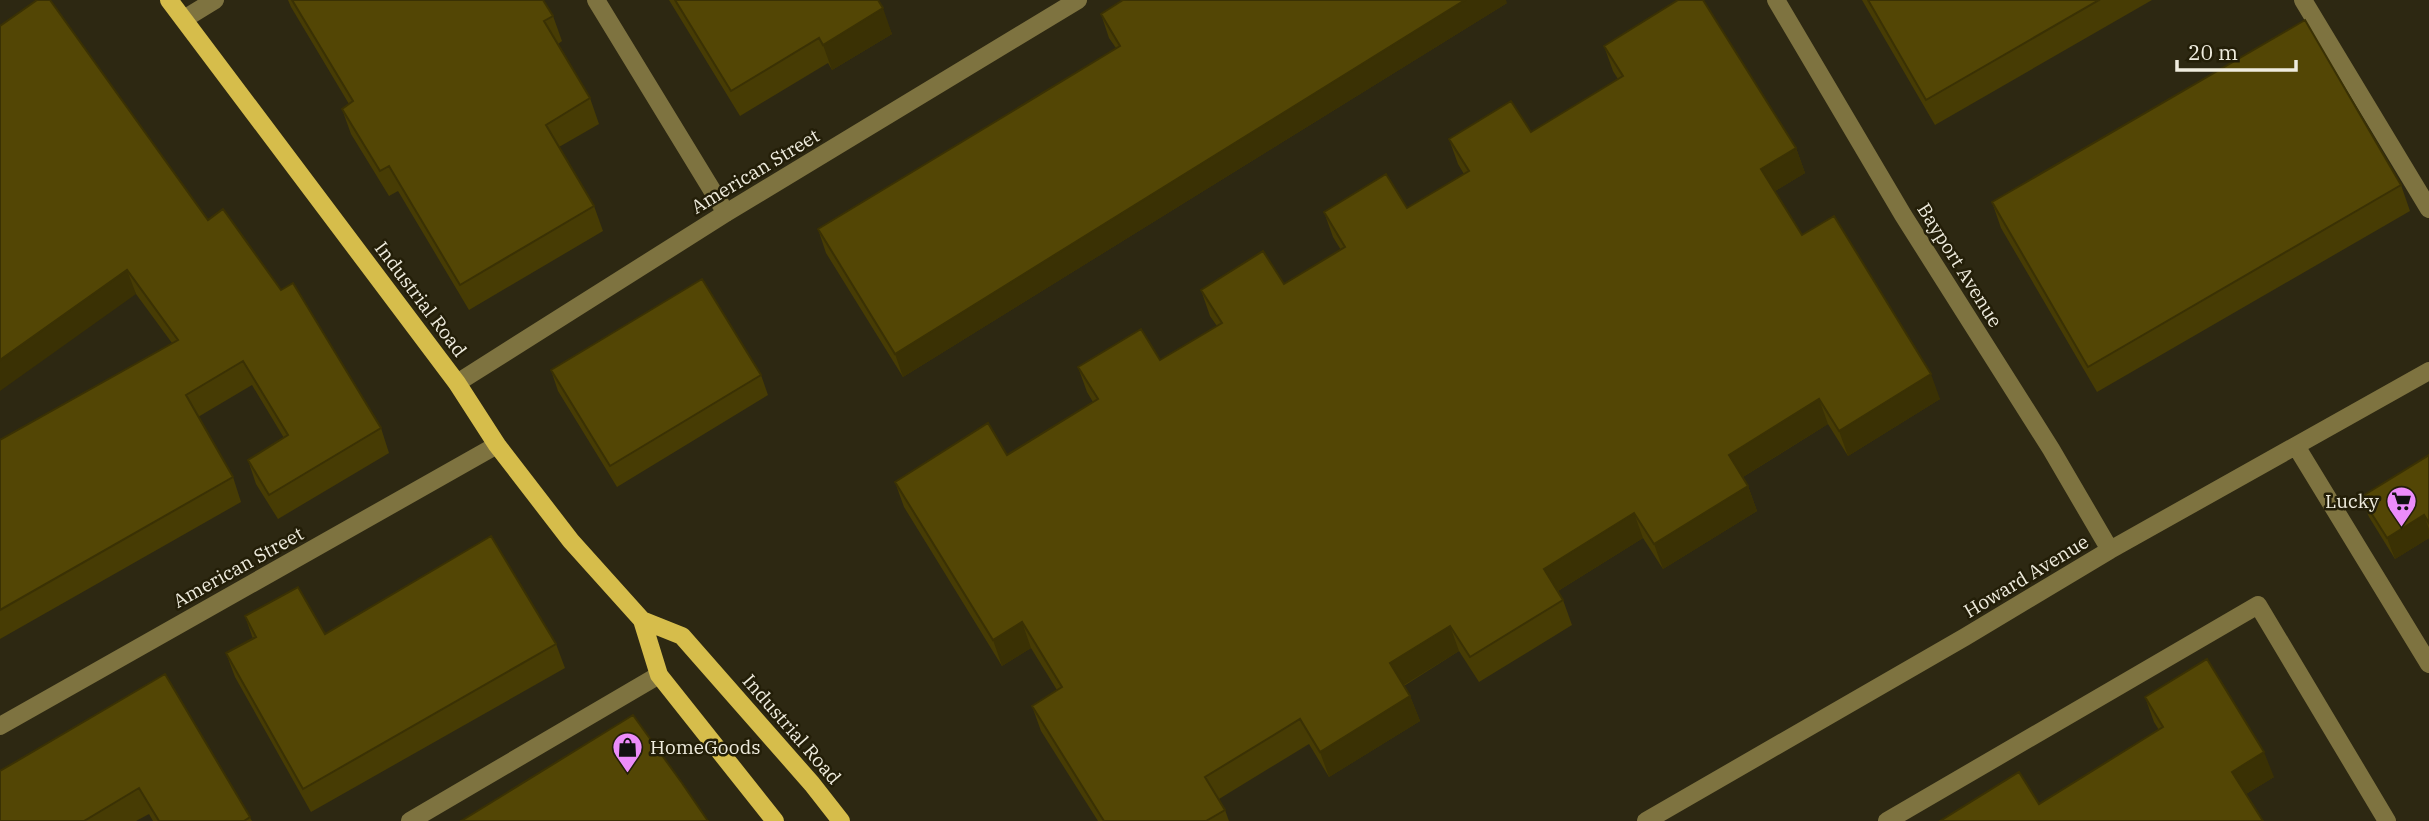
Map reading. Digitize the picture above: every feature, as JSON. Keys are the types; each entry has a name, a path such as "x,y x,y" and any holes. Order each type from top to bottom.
{"main road":[{"name":"Industrial Road","path":"169,0 457,383 497,445 571,541 642,620 659,675 775,821"},
{"name":"Industrial Road","path":"642,620 682,636 813,784 841,821"}],"street":[{"path":"184,19 215,0"},
{"path":"596,0 726,213"},
{"name":"American Street","path":"457,383 726,213 1078,0"},
{"name":"Bayport Avenue","path":"1776,0 1903,215 2051,450 2110,550"},
{"path":"2303,0 2429,209"},
{"name":"Howard Avenue","path":"1646,821 2110,550 2429,371"},
{"name":"American Street","path":"0,726 497,445"},
{"path":"2296,446 2429,664"},
{"path":"1887,821 2258,605 2387,821"},
{"path":"410,821 659,675"}],"building":[{"path":"37,0 50,0 208,220 223,209 281,290 293,283 381,428 269,495 248,460 288,435 243,361 186,395 233,477 0,610 0,440 178,340 127,270 0,360 0,26"},
{"path":"292,0 543,0 553,16 544,21 590,98 546,125 594,206 460,285 389,166 380,171 342,109 353,101"},
{"path":"675,0 878,0 883,8 823,45 819,38 731,91"},
{"path":"1123,0 1465,0 895,354 818,229 1120,46 1101,14"},
{"path":"1678,0 1703,0 1796,148 1761,169 1802,235 1834,216 1931,374 1839,431 1819,399 1729,455 1748,486 1654,544 1634,513 1544,569 1563,600 1470,657 1450,626 1390,663 1410,696 1320,752 1300,719 1205,777 1225,810 1206,821 1104,821 1032,706 1062,687 1022,622 993,640 895,482 988,423 1007,455 1098,399 1078,367 1141,329 1160,360 1222,323 1201,290 1263,251 1284,284 1345,247 1324,212 1386,174 1407,208 1469,171 1449,139 1511,101 1531,132 1623,76 1604,46"},
{"path":"1868,0 2099,0 1926,100"},
{"path":"2305,20 2401,185 2088,367 1992,202"},
{"path":"702,279 761,375 610,466 551,370"},
{"path":"2429,455 2429,523 2424,515 2387,538 2361,497"},
{"path":"491,536 556,644 303,789 226,653 256,637 245,616 298,587 325,634"},
{"path":"2207,659 2264,752 2232,772 2263,821 1940,821 2019,772 2039,804 2163,727 2145,697"},
{"path":"165,674 250,817 244,821 159,821 139,788 84,821 0,821 0,771"},
{"path":"633,715 708,821 461,821"}],"place":[{"name":"Lucky","path":"2402,528"},
{"name":"HomeGoods","path":"627,774"}]}
